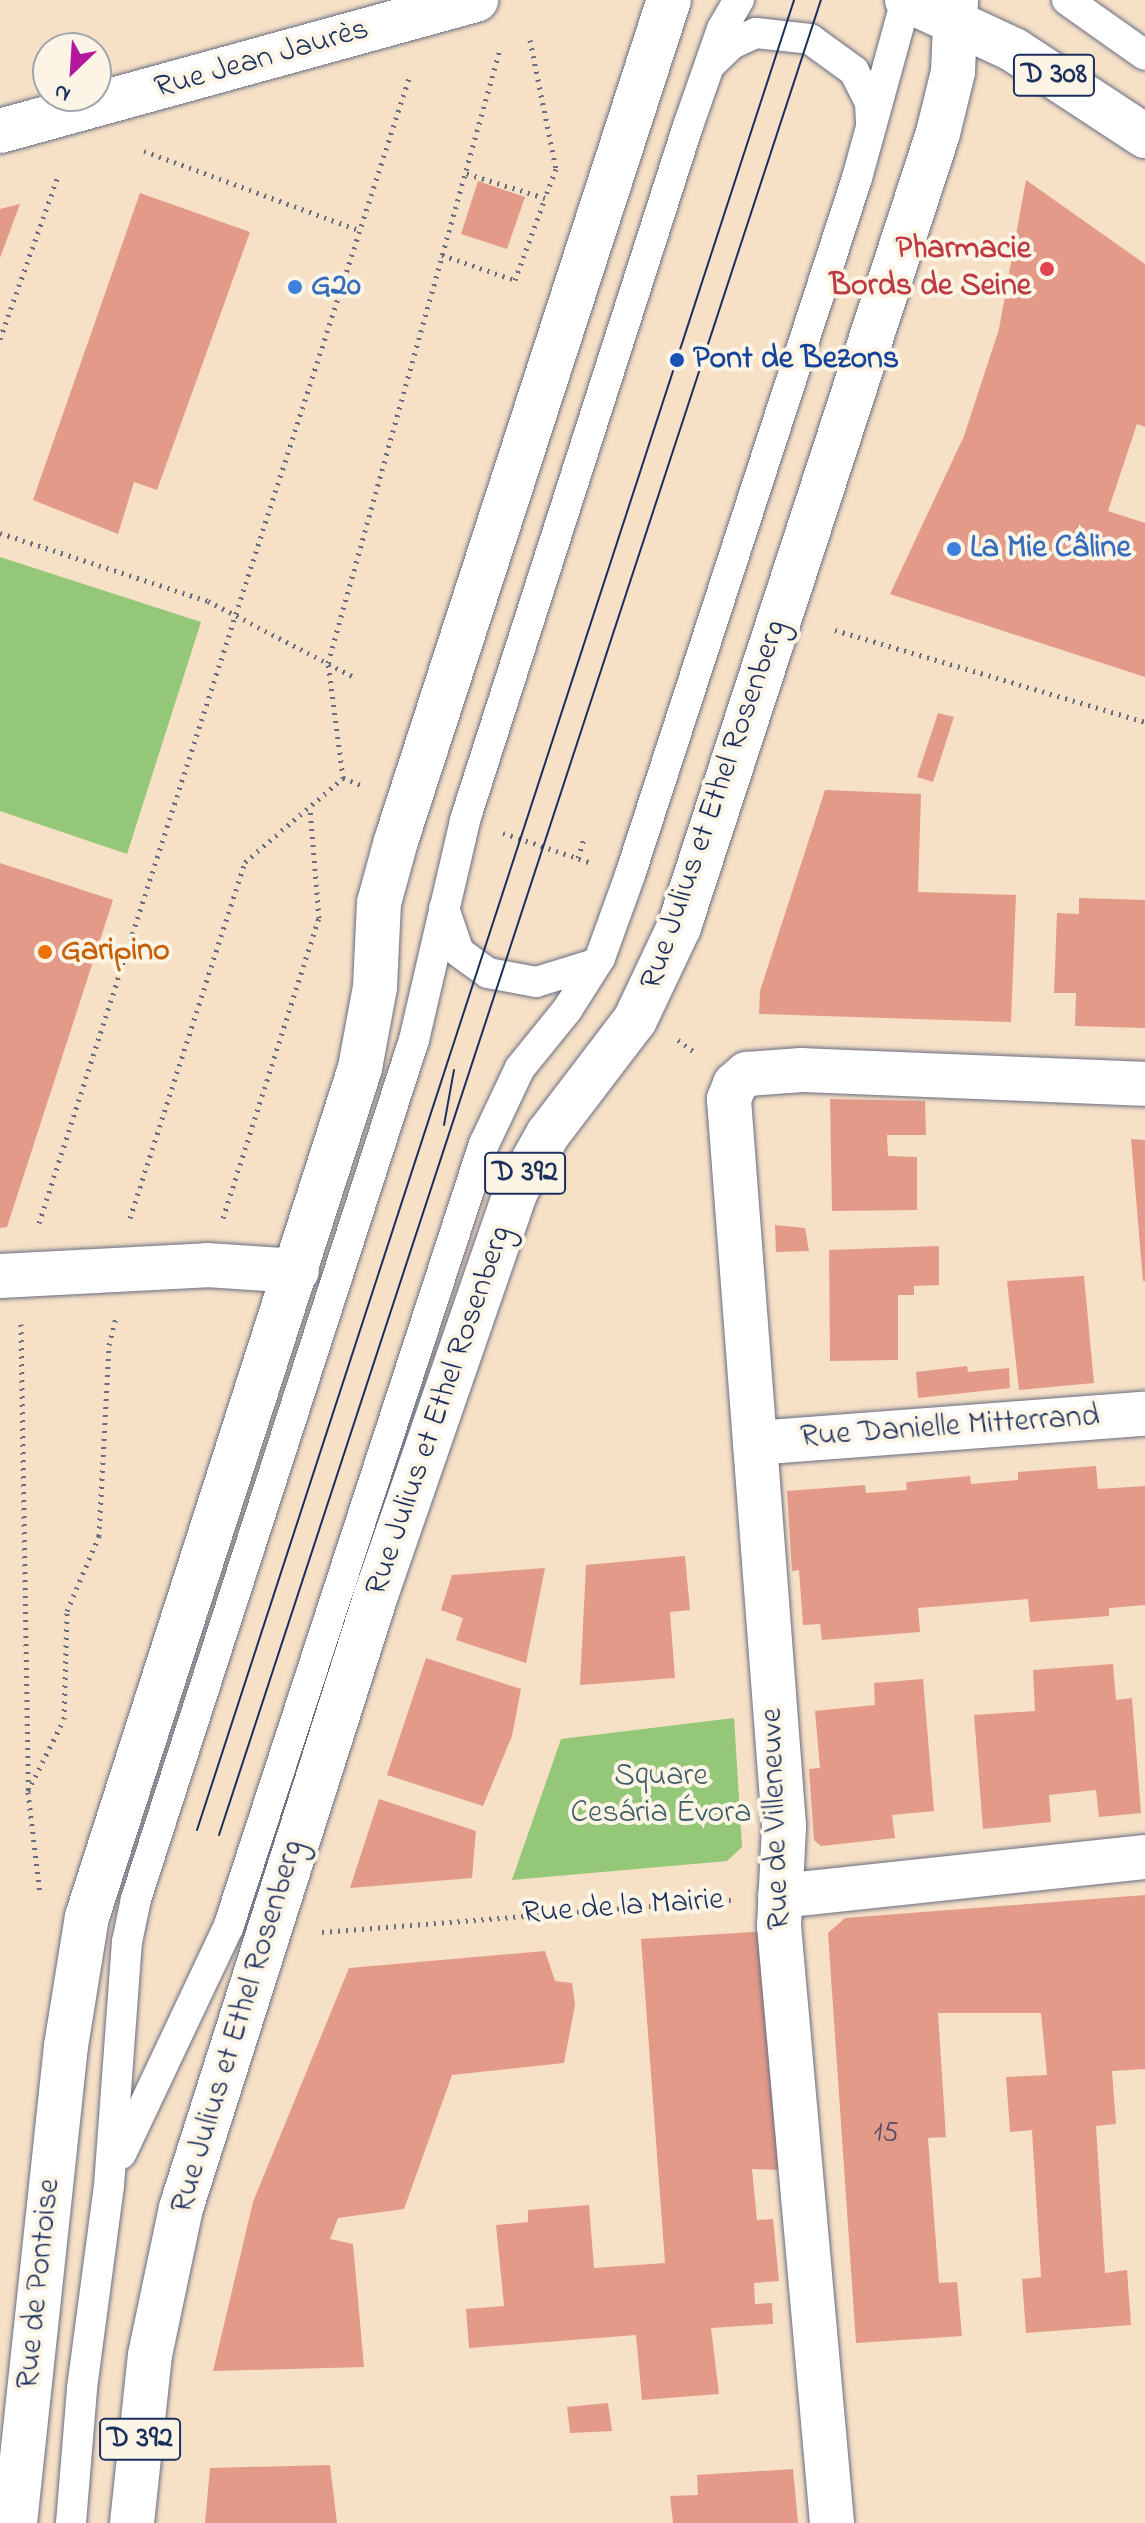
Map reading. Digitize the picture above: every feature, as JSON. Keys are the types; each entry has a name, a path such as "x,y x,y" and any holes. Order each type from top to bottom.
{"main road":[{"name":"Rue Jean Jaurès","path":"0,131 476,0"},
{"path":"0,1276 207,1265 297,1271 369,1030 386,875 669,0"},
{"name":"D 308","path":"907,0 957,11 1145,136"},
{"name":"Rue Julius et Ethel Rosenberg","path":"132,2523 150,2355 181,2208 265,1940 516,1191 548,1134 635,1020 679,927 918,198 948,98 957,11"},
{"name":"Rue de Villeneuve","path":"832,2523 780,1896 784,1826 729,1099 735,1084 747,1074 802,1070 1145,1084"},
{"name":"Rue de Pontoise","path":"15,2523 66,2046 87,1917 297,1271"},
{"name":"Rue Danielle Mitterrand","path":"755,1443 1145,1414"},
{"path":"780,1896 1145,1857"}],"lane":[{"path":"71,2523 82,2388 109,2186 127,1942 136,1899 414,1040 465,820 709,66 722,29 739,0"},
{"path":"109,2186 132,2125 228,1928 484,1144 520,1068 595,964 630,875 871,124 907,0"},
{"path":"1067,0 1145,55"},
{"path":"709,66 732,44 756,33 810,39 854,71 870,103 871,124"},
{"path":"444,906 446,926 459,952 488,973 536,982 595,964"}],"path":[{"path":"442,255 515,280 556,169 530,40"},
{"path":"123,1233 245,862 343,778 328,663 500,49"},
{"path":"29,1234 43,1210 232,613 410,75"},
{"path":"144,151 359,230"},
{"path":"465,173 545,198"},
{"path":"0,339 58,176"},
{"path":"0,533 232,613 356,678"},
{"path":"835,630 1145,722"},
{"path":"220,1225 319,918 309,807"},
{"path":"494,830 597,865"},
{"path":"578,858 584,838"},
{"path":"28,1792 64,1719 67,1611 99,1536 115,1302"},
{"path":"21,1316 28,1792 41,1899"},
{"name":"Rue de la Mairie","path":"265,1940 388,1926 780,1896"}],"green space":[{"path":"0,557 201,622 127,854 0,811"},
{"name":"Square Cesária Évora","path":"734,1718 742,1847 727,1861 512,1880 561,1739"}],"building":[{"path":"1026,180 1145,264 1145,427 1137,424 1108,511 1145,523 1145,677 890,594 964,436 999,329"},
{"path":"478,181 525,197 507,249 461,234"},
{"path":"140,193 250,232 157,490 134,482 118,534 33,500"},
{"path":"20,204 0,258 0,209"},
{"path":"938,713 954,717 933,782 917,777"},
{"path":"825,790 921,794 918,892 1016,895 1011,1022 759,1014 760,991"},
{"path":"0,863 113,900 7,1227 0,1228"},
{"path":"1079,898 1145,900 1145,1028 1075,1026 1076,993 1054,993 1057,913 1079,914"},
{"path":"830,1099 925,1101 926,1135 887,1135 888,1156 917,1157 917,1210 832,1211"},
{"path":"1131,1139 1145,1140 1145,1281 1143,1281"},
{"path":"775,1225 805,1228 809,1251 776,1252"},
{"path":"939,1246 939,1285 914,1286 914,1295 898,1295 898,1360 830,1361 829,1250"},
{"path":"1084,1276 1094,1383 1019,1390 1007,1281"},
{"path":"967,1366 968,1372 1009,1368 1010,1388 918,1398 916,1372"},
{"path":"1096,1466 1098,1489 1145,1486 1145,1605 1109,1608 1109,1616 1030,1622 1028,1599 918,1608 920,1632 822,1640 820,1624 803,1625 799,1570 792,1571 787,1491 865,1485 866,1493 907,1490 906,1482 970,1476 971,1484 1018,1480 1018,1472"},
{"path":"685,1556 690,1610 670,1612 675,1678 580,1685 586,1565"},
{"path":"545,1568 526,1663 456,1640 463,1618 441,1610 452,1575"},
{"path":"426,1658 521,1689 512,1736 483,1806 387,1775"},
{"path":"1113,1664 1116,1700 1132,1698 1141,1813 1099,1817 1096,1790 1049,1795 1051,1822 983,1829 974,1715 1035,1711 1033,1670"},
{"path":"923,1679 934,1811 892,1815 895,1838 821,1846 814,1840 809,1769 820,1768 815,1711 875,1705 874,1683"},
{"path":"379,1799 476,1831 472,1878 350,1888"},
{"path":"1145,1895 1145,2069 1112,2071 1116,2124 1096,2126 1105,2273 1127,2270 1131,2325 1026,2333 1022,2279 1041,2277 1032,2130 1010,2132 1006,2077 1047,2075 1041,2013 938,2013 946,2137 928,2138 939,2283 957,2282 962,2336 856,2343 828,1933 845,1918"},
{"path":"768,1931 781,2170 752,2169 757,2220 773,2219 779,2281 754,2283 755,2304 772,2303 773,2324 711,2328 719,2394 642,2400 636,2335 469,2348 466,2309 504,2306 496,2225 528,2222 528,2210 589,2205 594,2268 665,2263 641,1939"},
{"path":"545,1951 555,1981 572,1983 575,2005 564,2063 452,2075 404,2209 338,2218 330,2239 353,2244 364,2367 213,2371 253,2202 349,1968"},
{"path":"608,2403 612,2431 570,2433 567,2407"},
{"path":"330,2465 337,2523 205,2523 210,2468"},
{"path":"793,2469 798,2523 673,2523 670,2496 698,2495 697,2475"}],"tram line":[{"path":"197,1830 794,0"},
{"path":"219,1835 821,0"},
{"path":"444,1125 454,1070"}],"place":[{"name":"Pharmacie Bords de Seine","path":"1047,269"},
{"name":"G20","path":"295,287"},
{"name":"Pont de Bezons","path":"677,360"},
{"name":"La Mie Câline","path":"954,549"},
{"name":"Garipino","path":"45,952"}]}
